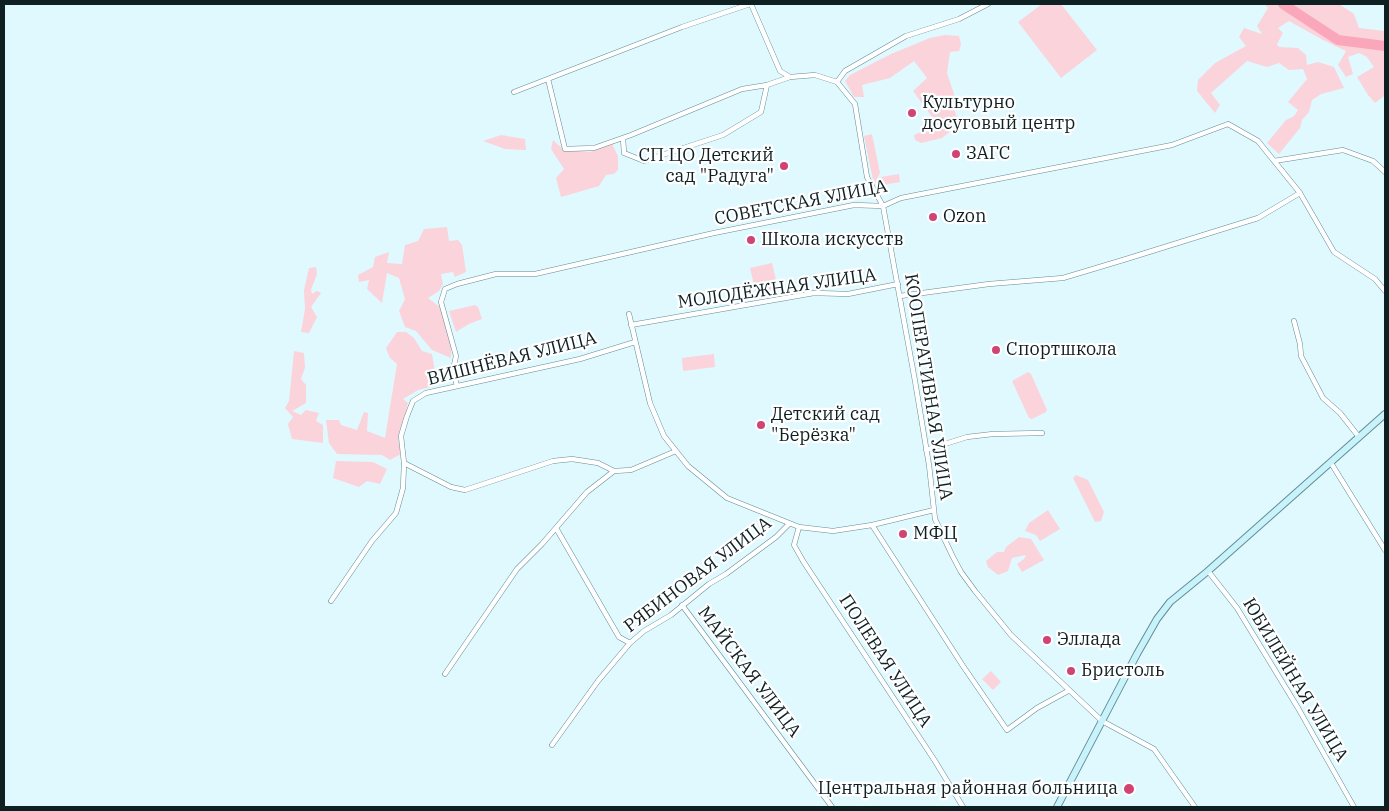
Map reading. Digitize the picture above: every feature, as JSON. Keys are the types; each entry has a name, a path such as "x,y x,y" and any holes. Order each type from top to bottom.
{"main road":[{"path":"1057,807 1157,619 1170,602 1208,571 1385,414"}],"street":[{"path":"514,92 682,27 750,4 780,71 790,77"},
{"path":"548,79 564,149 594,148 742,89 767,85 790,77 815,75 838,82 845,71 906,36 959,19 988,4"},
{"name":"КООПЕРАТИВНАЯ УЛИЦА","path":"838,82 855,104 867,177 883,206 926,450 935,518 952,555 975,592 1011,636 1102,721 1154,748 1195,807"},
{"path":"623,138 624,153 644,161 723,135 761,112 767,85"},
{"name":"СОВЕТСКАЯ УЛИЦА","path":"457,386 453,370 456,356 441,302 445,289 457,284 496,274 535,274 714,233 854,205 883,206 901,198 1172,145 1228,124 1258,140 1274,161"},
{"path":"1274,161 1343,150 1373,161 1385,172"},
{"path":"1274,161 1300,193 1334,252 1375,279 1385,291"},
{"path":"900,296 989,284 1063,278 1258,218 1300,193"},
{"name":"МОЛОДЁЖНАЯ УЛИЦА","path":"631,325 814,293 848,294 898,284"},
{"path":"629,314 634,342 650,403 664,436 688,466 727,498 789,524 833,531 872,525 934,510"},
{"path":"1294,321 1301,356 1323,398 1340,413 1359,437"},
{"name":"ВИШНЁВАЯ УЛИЦА","path":"404,463 401,436 407,416 413,401 426,393 580,359 634,342"},
{"path":"926,450 967,437 993,434 1042,433"},
{"path":"331,600 372,541 396,513 402,488 404,463 451,487 465,490 553,462 572,459 598,463 614,471 632,470 676,451"},
{"path":"1331,463 1385,550"},
{"path":"445,674 517,568 556,528 587,492 614,471"},
{"name":"РЯБИНОВАЯ УЛИЦА","path":"552,745 598,681 630,643 776,537 789,524"},
{"path":"872,525 963,666 1008,730 1037,708 1068,690"},
{"name":"ПОЛЕВАЯ УЛИЦА","path":"799,527 794,545 803,561 935,761 963,807"},
{"path":"556,528 619,637 630,643"},
{"name":"ЮБИЛЕЙНАЯ УЛИЦА","path":"1208,571 1237,608 1298,708 1354,807"},
{"name":"МАЙСКАЯ УЛИЦА","path":"682,605 832,807"}],"shaded area":[{"path":"1042,4 1061,4 1097,50 1061,78 1018,22"},
{"path":"1264,4 1339,4 1354,14 1359,28 1385,31 1384,96 1375,103 1357,77 1374,67 1367,57 1359,53 1348,57 1353,74 1346,77 1338,65 1346,51 1289,21 1278,28 1283,33 1277,44 1279,47 1298,48 1306,55 1307,65 1318,62 1334,67 1344,88 1321,94 1312,100 1309,112 1302,120 1300,128 1279,154 1267,143 1286,120 1294,116 1298,110 1288,102 1307,79 1303,69 1289,70 1279,63 1267,67 1247,61 1211,93 1220,105 1215,113 1197,91 1198,80 1215,63 1246,46 1239,37 1244,28 1262,34 1257,26 1268,8"},
{"path":"945,35 959,36 961,44 959,51 950,52 947,73 954,94 954,108 958,121 953,129 942,138 921,143 915,140 914,135 923,131 935,121 913,91 927,78 914,61 890,78 862,85 864,97 854,97 845,81 850,75 891,54 930,38"},
{"path":"872,134 880,173 874,185 864,136"},
{"path":"501,135 525,139 526,150 505,149 483,141"},
{"path":"553,140 563,149 590,152 612,144 618,156 618,170 614,174 606,175 599,186 561,197 556,178 564,169 551,149"},
{"path":"899,174 900,182 877,186 881,177"},
{"path":"447,227 449,241 458,240 462,245 466,272 455,277 453,272 441,274 443,284 439,291 428,298 441,308 451,345 451,358 432,350 416,331 405,327 399,311 405,299 399,278 387,273 382,303 367,289 369,280 359,282 358,275 373,267 375,257 389,252 387,263 402,264 405,245 418,241 424,229"},
{"path":"772,263 778,288 756,293 750,268"},
{"path":"316,267 317,274 311,290 312,294 317,291 321,293 311,307 317,317 309,333 301,332 305,309 304,290 309,268"},
{"path":"475,305 478,307 482,319 456,332 449,311"},
{"path":"397,332 406,332 414,338 422,351 432,354 435,372 430,387 418,390 403,399 408,403 398,438 401,454 390,460 382,455 337,454 329,443 326,420 339,420 341,425 357,430 364,412 368,413 367,431 385,438 397,364 390,358 386,348"},
{"path":"294,351 304,353 305,368 301,379 306,385 306,403 292,411 301,415 306,410 319,413 316,421 323,425 323,443 292,439 288,424 293,417 285,408 289,401"},
{"path":"714,354 715,367 683,371 682,358"},
{"path":"1028,372 1031,374 1047,410 1032,419 1029,418 1012,381"},
{"path":"336,461 373,462 387,469 380,484 367,481 359,487 333,478"},
{"path":"1076,475 1088,480 1104,512 1101,521 1095,522 1073,478"},
{"path":"1048,510 1060,529 1040,541 1036,535 1025,531 1029,523"},
{"path":"1019,537 1031,539 1044,560 1022,572 1017,564 1026,555 1012,558 1008,571 998,575 988,567 986,561 997,552 1004,552 1006,547"},
{"path":"991,671 1001,682 993,690 982,679"}],"waterway":[{"path":"1283,4 1338,40 1385,46"}],"place":[{"name":"Культурно досуговый центр","path":"912,113"},
{"name":"ЗАГС","path":"956,154"},
{"name":"СП ЦО Детский сад \"Радуга\"","path":"784,166"},
{"name":"Ozon","path":"933,217"},
{"name":"Школа искусств","path":"751,240"},
{"name":"Спортшкола","path":"996,350"},
{"name":"Детский сад \"Берёзка\"","path":"761,425"},
{"name":"МФЦ","path":"903,534"},
{"name":"Эллада","path":"1047,640"},
{"name":"Бристоль","path":"1071,671"},
{"name":"Центральная районная больница","path":"1129,789"}]}
